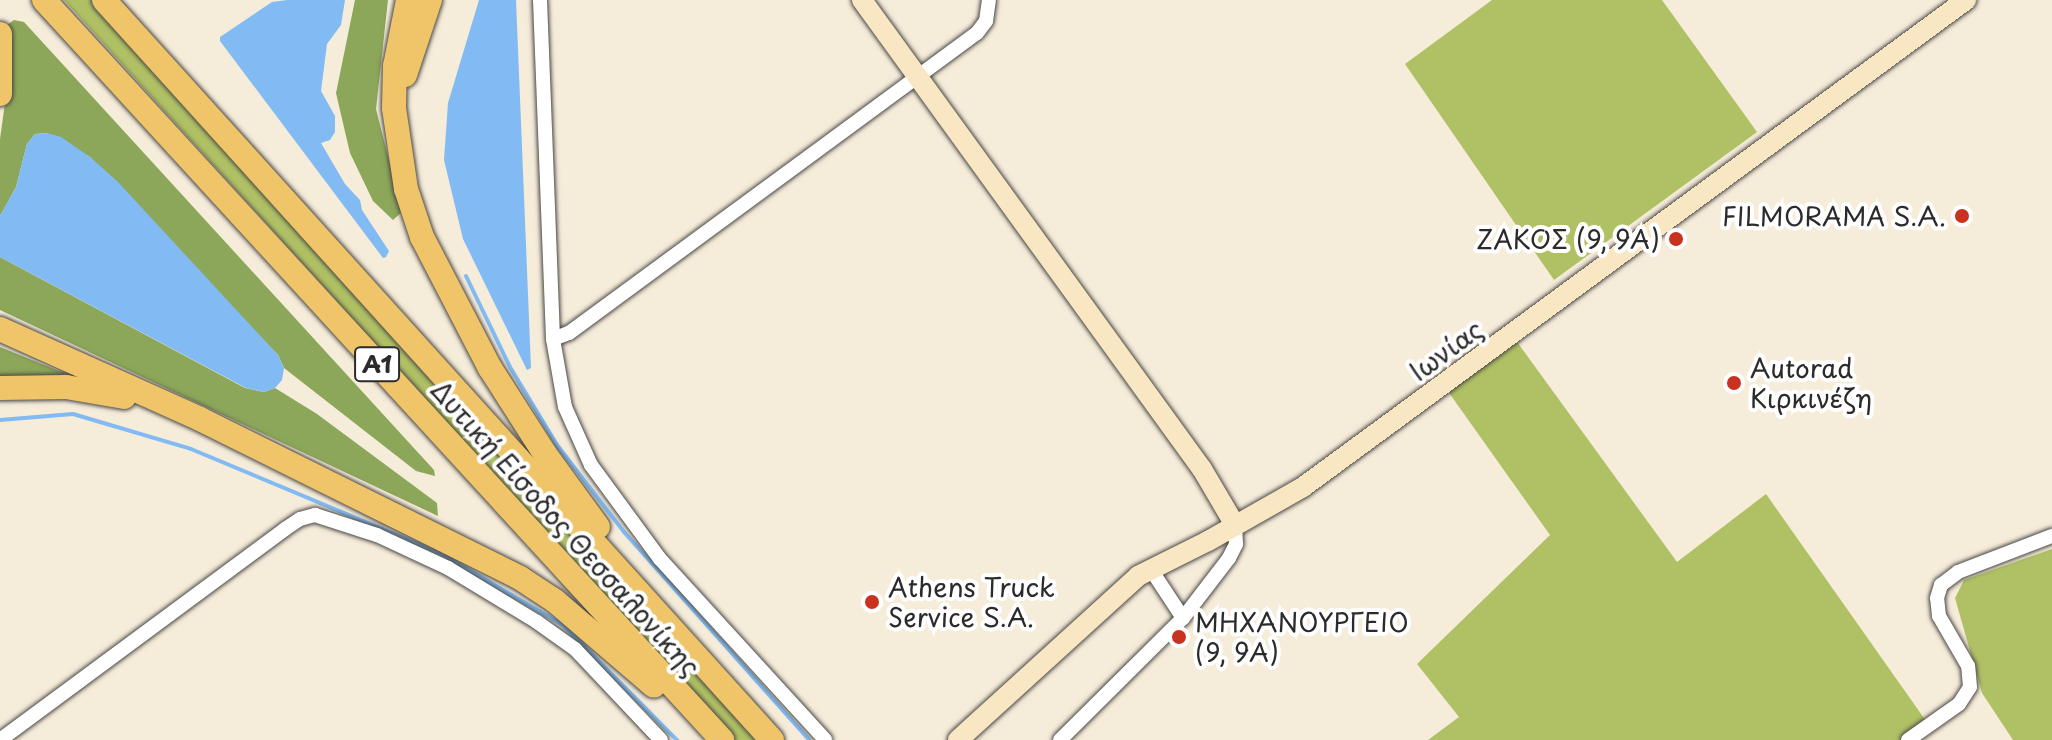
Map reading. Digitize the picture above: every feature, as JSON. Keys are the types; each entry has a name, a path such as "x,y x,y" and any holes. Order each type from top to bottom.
{"highway":[{"name":"Δυτική Είσοδος Θεσσαλονίκης","path":"44,0 716,734"},
{"name":"Δυτική Είσοδος Θεσσαλονίκης","path":"104,0 772,740"},
{"path":"408,0 395,66 394,108 406,189 440,276 490,368 545,454 633,572 674,633"},
{"path":"394,108 430,0"},
{"path":"0,34 0,94"},
{"path":"0,329 200,419 520,578 555,601 671,701 716,734"},
{"path":"0,388 66,387 106,392 200,419"}],"street":[{"path":"540,0 553,339 565,407 591,465 660,559 825,740"},
{"path":"862,0 1202,469 1235,525 1236,544 1229,558 1183,618 1060,740"},
{"path":"553,339 569,333 977,33 986,21 989,0"},
{"name":"Ιωνίας","path":"958,740 1150,568 1303,487 1966,0"},
{"path":"0,740 305,517 326,517 377,535 448,568 537,622 575,649 661,740"},
{"path":"1908,740 1959,704 1970,687 1968,666 1939,616 1937,598 1941,585 1958,572 2052,536"},
{"path":"1150,568 1183,618"}],"green space":[{"path":"64,0 93,0 758,740 734,740"},
{"path":"355,0 388,0 376,109 402,212 393,220 373,201 350,153 336,93"},
{"path":"1492,0 1662,0 1757,132 1554,280 1405,64"},
{"path":"14,20 24,22 434,470 435,476 416,471 284,368 278,355 90,157 47,133 35,134 27,144 16,187 0,216 0,139 8,81 7,25"},
{"path":"0,257 245,388 264,392 275,388 317,414 437,503 438,516 0,310"},
{"path":"1515,339 1677,562 1766,494 1926,721 1900,740 1428,740 1459,717 1417,664 1550,535 1447,390"},
{"path":"0,347 64,373 64,378 0,380"},
{"path":"2052,549 2052,740 2013,740 1982,693 1955,598 1964,580"}],"water":[{"path":"345,0 341,25 327,44 321,91 335,116 335,132 330,140 321,143 345,184 360,200 362,210 389,251 386,257 383,258 220,41 220,37 272,2"},
{"path":"479,0 516,0 531,368 527,370 463,239 444,160 448,103"},
{"path":"35,134 61,137 117,181 278,355 284,368 282,380 275,388 264,392 246,388 0,257 0,216 16,187 27,144"}],"waterway":[{"path":"466,276 510,367 557,445 624,532 809,740"},
{"path":"0,420 73,414 191,449 442,554 564,626 677,740"}],"place":[{"name":"FILMORAMA S.A.","path":"1962,216"},
{"name":"ΖΑΚΟΣ (9, 9Α)","path":"1676,239"},
{"name":"Autorad Κιρκινέζη","path":"1734,383"},
{"name":"Athens Truck Service S.A.","path":"872,602"},
{"name":"ΜΗΧΑΝΟΥΡΓΕΙΟ (9, 9Α)","path":"1179,637"}]}
